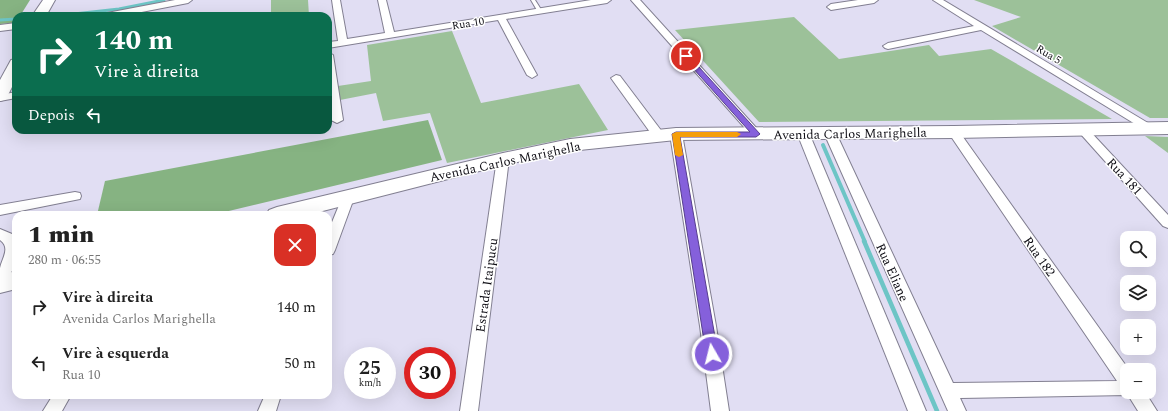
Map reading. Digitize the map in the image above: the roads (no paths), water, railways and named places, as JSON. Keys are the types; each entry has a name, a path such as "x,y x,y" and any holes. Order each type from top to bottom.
{"main road":[{"path":"42,12 49,0"},
{"path":"0,97 12,72"},
{"name":"Avenida Carlos Marighella","path":"294,211 503,159 570,145 667,135 1168,128"},
{"path":"0,284 12,281"}],"street":[{"path":"127,12 188,0"},
{"path":"336,0 343,43"},
{"path":"382,0 390,35"},
{"name":"Rua 10","path":"332,44 607,0"},
{"path":"635,0 756,134"},
{"path":"831,6 874,0"},
{"name":"Rua 5","path":"937,0 1149,128"},
{"path":"501,18 532,75"},
{"path":"0,28 12,26"},
{"path":"888,46 983,27"},
{"path":"616,78 667,135 708,326 720,411"},
{"path":"332,84 337,120"},
{"path":"0,97 12,96"},
{"name":"Rua 181","path":"1082,129 1168,223"},
{"name":"Rua 182","path":"954,132 1120,371"},
{"path":"803,133 917,411"},
{"name":"Rua Eliane","path":"830,133 957,411"},
{"name":"Estrada Itaipucu","path":"469,411 503,159"},
{"path":"0,210 75,196"},
{"path":"332,240 348,198"},
{"path":"0,234 9,241 12,248"},
{"path":"0,279 12,259"},
{"path":"947,391 1120,388"},
{"path":"52,411 60,399"},
{"path":"267,411 272,399"},
{"path":"1140,399 1148,411"}],"lane":[{"path":"533,0 540,11"}],"waterway":[{"path":"92,12 119,9 164,0"},
{"path":"0,20 12,19"},
{"path":"823,145 865,242"},
{"path":"864,241 937,411"}]}
